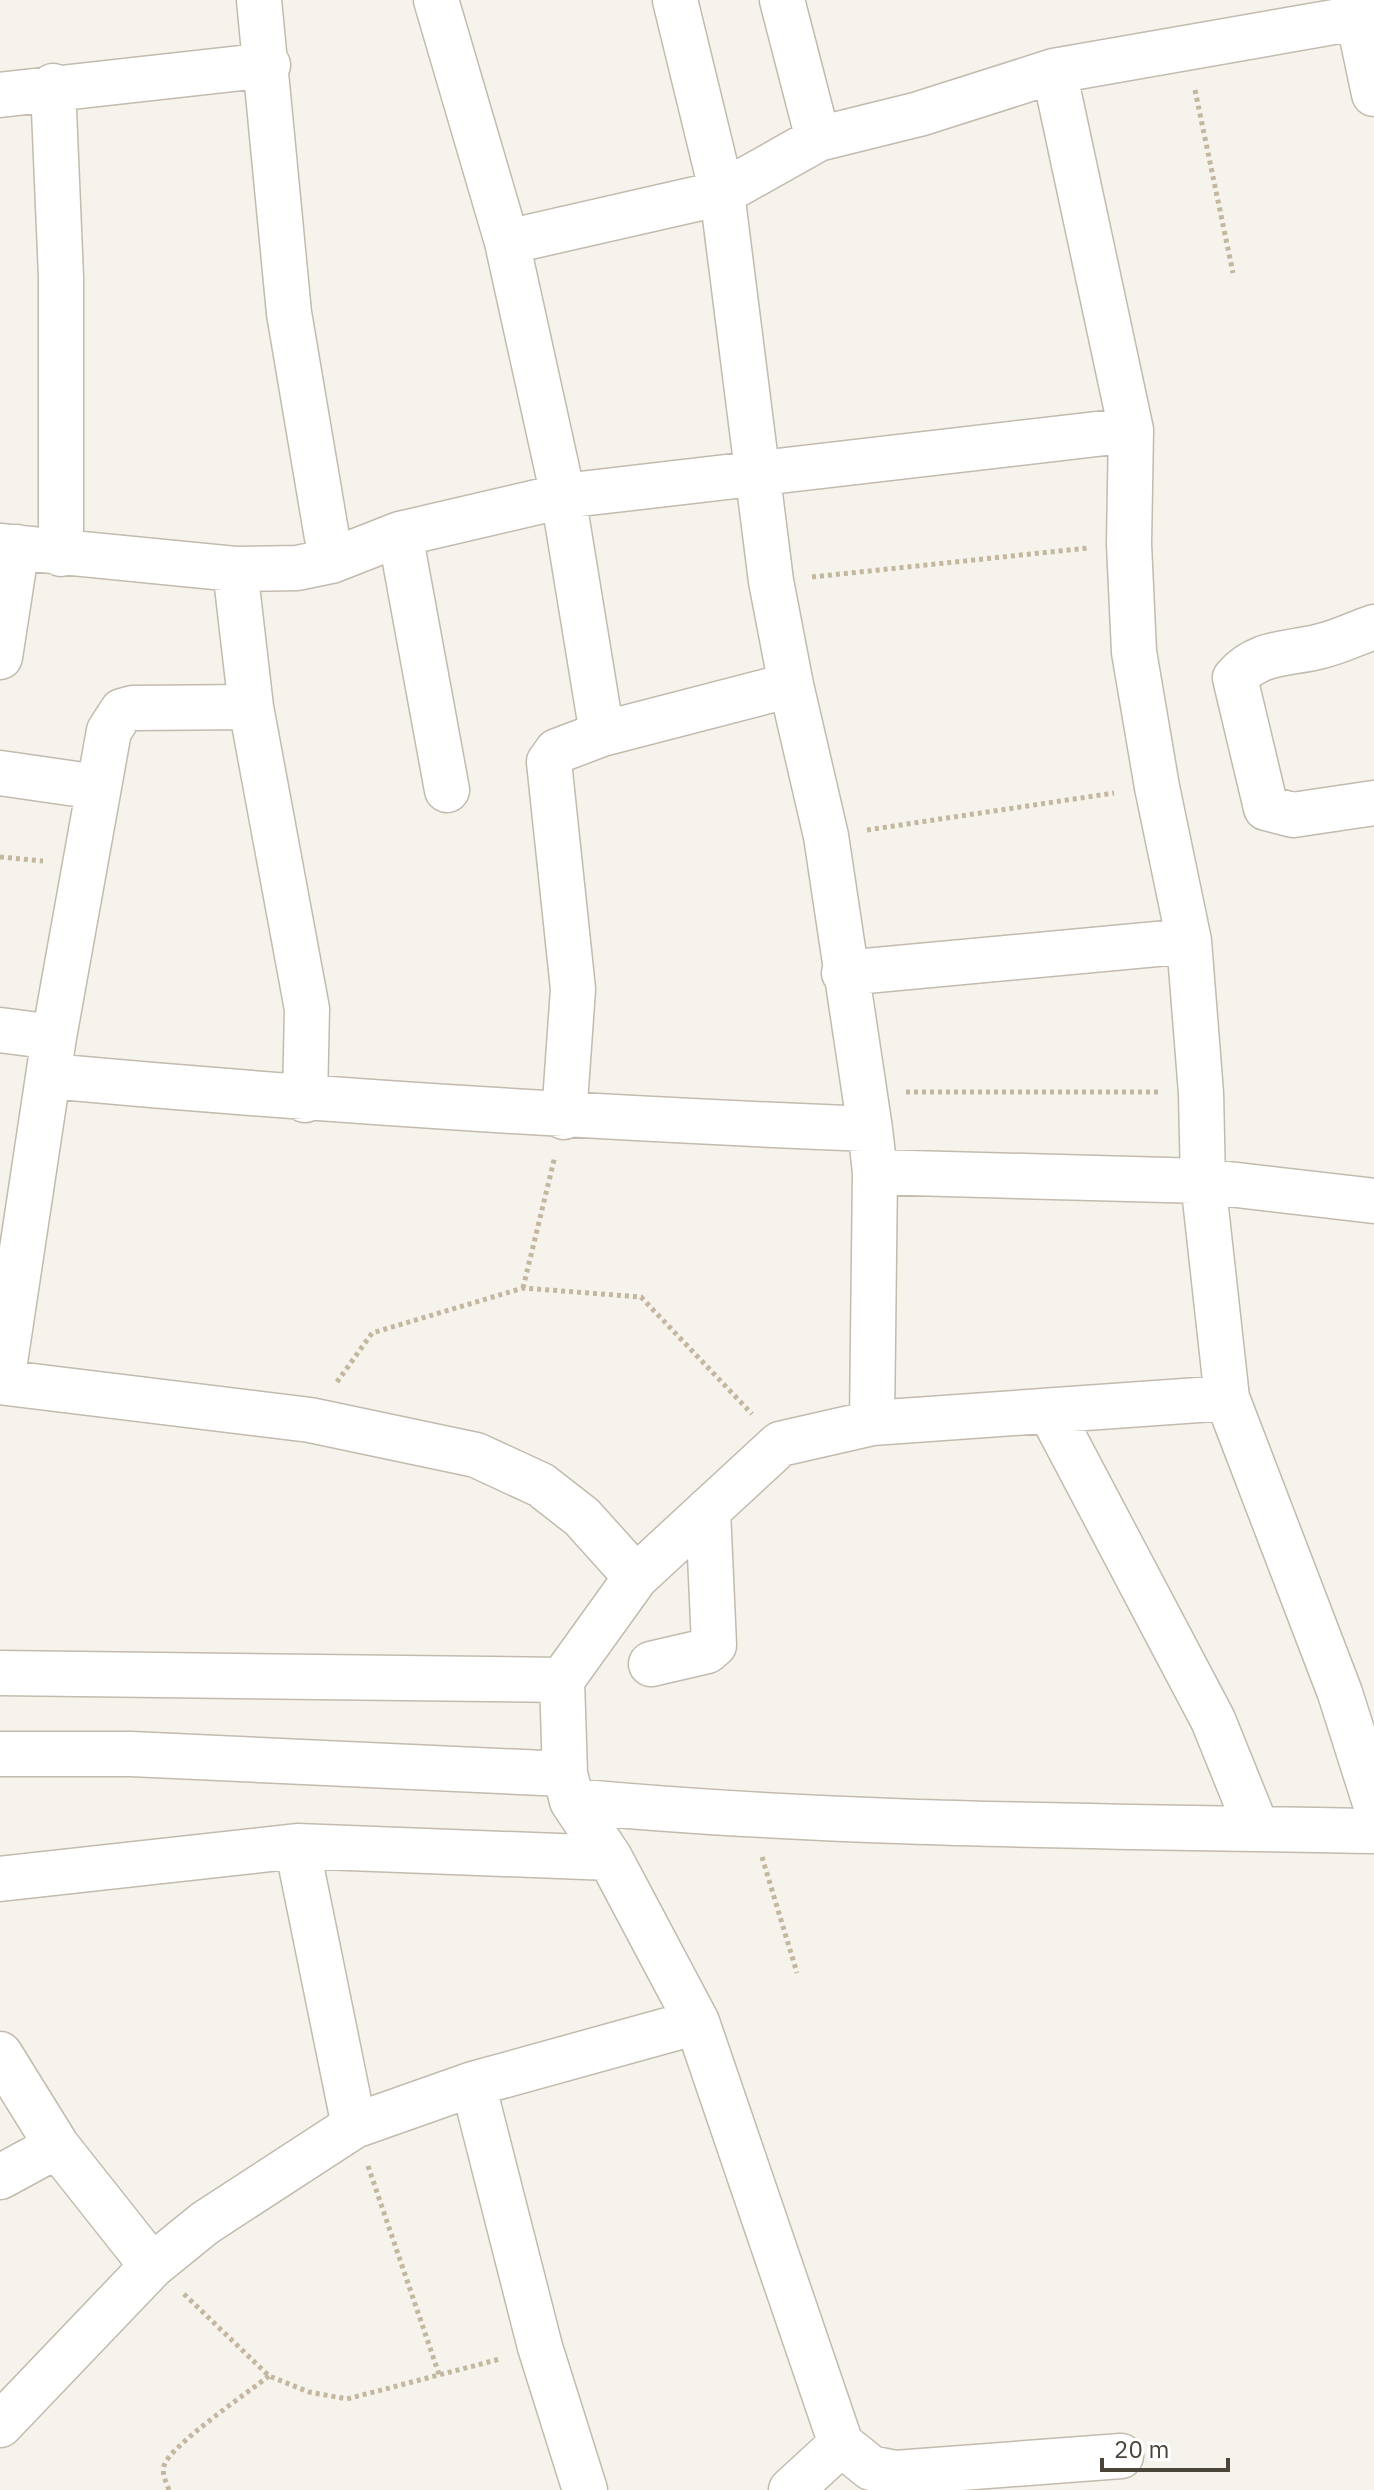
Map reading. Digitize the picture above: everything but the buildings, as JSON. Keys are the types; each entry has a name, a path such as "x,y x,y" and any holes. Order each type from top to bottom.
{"street":[{"path":"259,0 268,65 274,179 289,313 331,561"},
{"path":"436,0 507,242 563,496 602,734"},
{"path":"675,0 722,193 771,581 826,836 844,973 867,1110 875,1172 872,1423"},
{"path":"782,0 818,139"},
{"path":"507,242 722,193 818,139 919,114 1054,71 1366,16 1374,94"},
{"path":"0,95 53,86 268,65"},
{"path":"1054,71 1131,430 1129,544 1134,652 1157,787 1189,941 1201,1093 1203,1181 1227,1398 1357,1693 1374,1800"},
{"path":"53,86 61,277 61,554"},
{"path":"0,657 9,547 235,569 297,568 331,561 400,534 563,496 755,471 1131,430"},
{"path":"400,534 447,790"},
{"path":"235,569 251,707 307,1009 305,1100"},
{"path":"1374,627 1320,647 1274,653 1245,666 1235,678 1266,808 1293,815 1374,803"},
{"path":"564,1117 573,989 549,762 557,751 602,734 791,685"},
{"path":"251,707 122,711 109,731 52,1057 1,1382 310,1420 476,1455 541,1485 582,1517 636,1577"},
{"path":"0,773 97,787"},
{"path":"844,973 1189,941"},
{"path":"0,1030 52,1057 305,1100 564,1117 867,1110"},
{"path":"875,1172 1203,1181 1374,1201"},
{"path":"1121,2456 895,2473 871,2468 841,2444 697,2022 610,1858 568,1787 562,1680 636,1577 780,1444 872,1423 1051,1413 1227,1398"},
{"path":"1051,1413 1213,1720 1257,1829"},
{"path":"651,1664 707,1651 714,1645 708,1510"},
{"path":"0,1673 562,1680"},
{"path":"0,1754 131,1754 568,1787 665,1811 1374,1831"},
{"path":"0,1879 297,1846 610,1858"},
{"path":"297,1846 354,2126"},
{"path":"0,2425 152,2266 205,2223 354,2126 473,2084 697,2022"},
{"path":"0,2054 57,2146 152,2266"},
{"path":"473,2084 540,2347 585,2490"},
{"path":"0,2177 57,2146"},
{"path":"791,2490 841,2444"}],"path":[{"path":"1186,48 1233,273"},
{"path":"771,581 1129,544"},
{"path":"826,836 1157,787"},
{"path":"867,1110 1201,1093"},
{"path":"523,1288 564,1117"},
{"path":"310,1420 372,1333 523,1288 641,1297 780,1444"},
{"path":"749,1813 797,1973"},
{"path":"354,2126 440,2377"},
{"path":"152,2266 216,2322 269,2376 309,2392 347,2399 440,2377 540,2347"},
{"path":"169,2490 163,2477 164,2463 181,2445 269,2376"}]}
